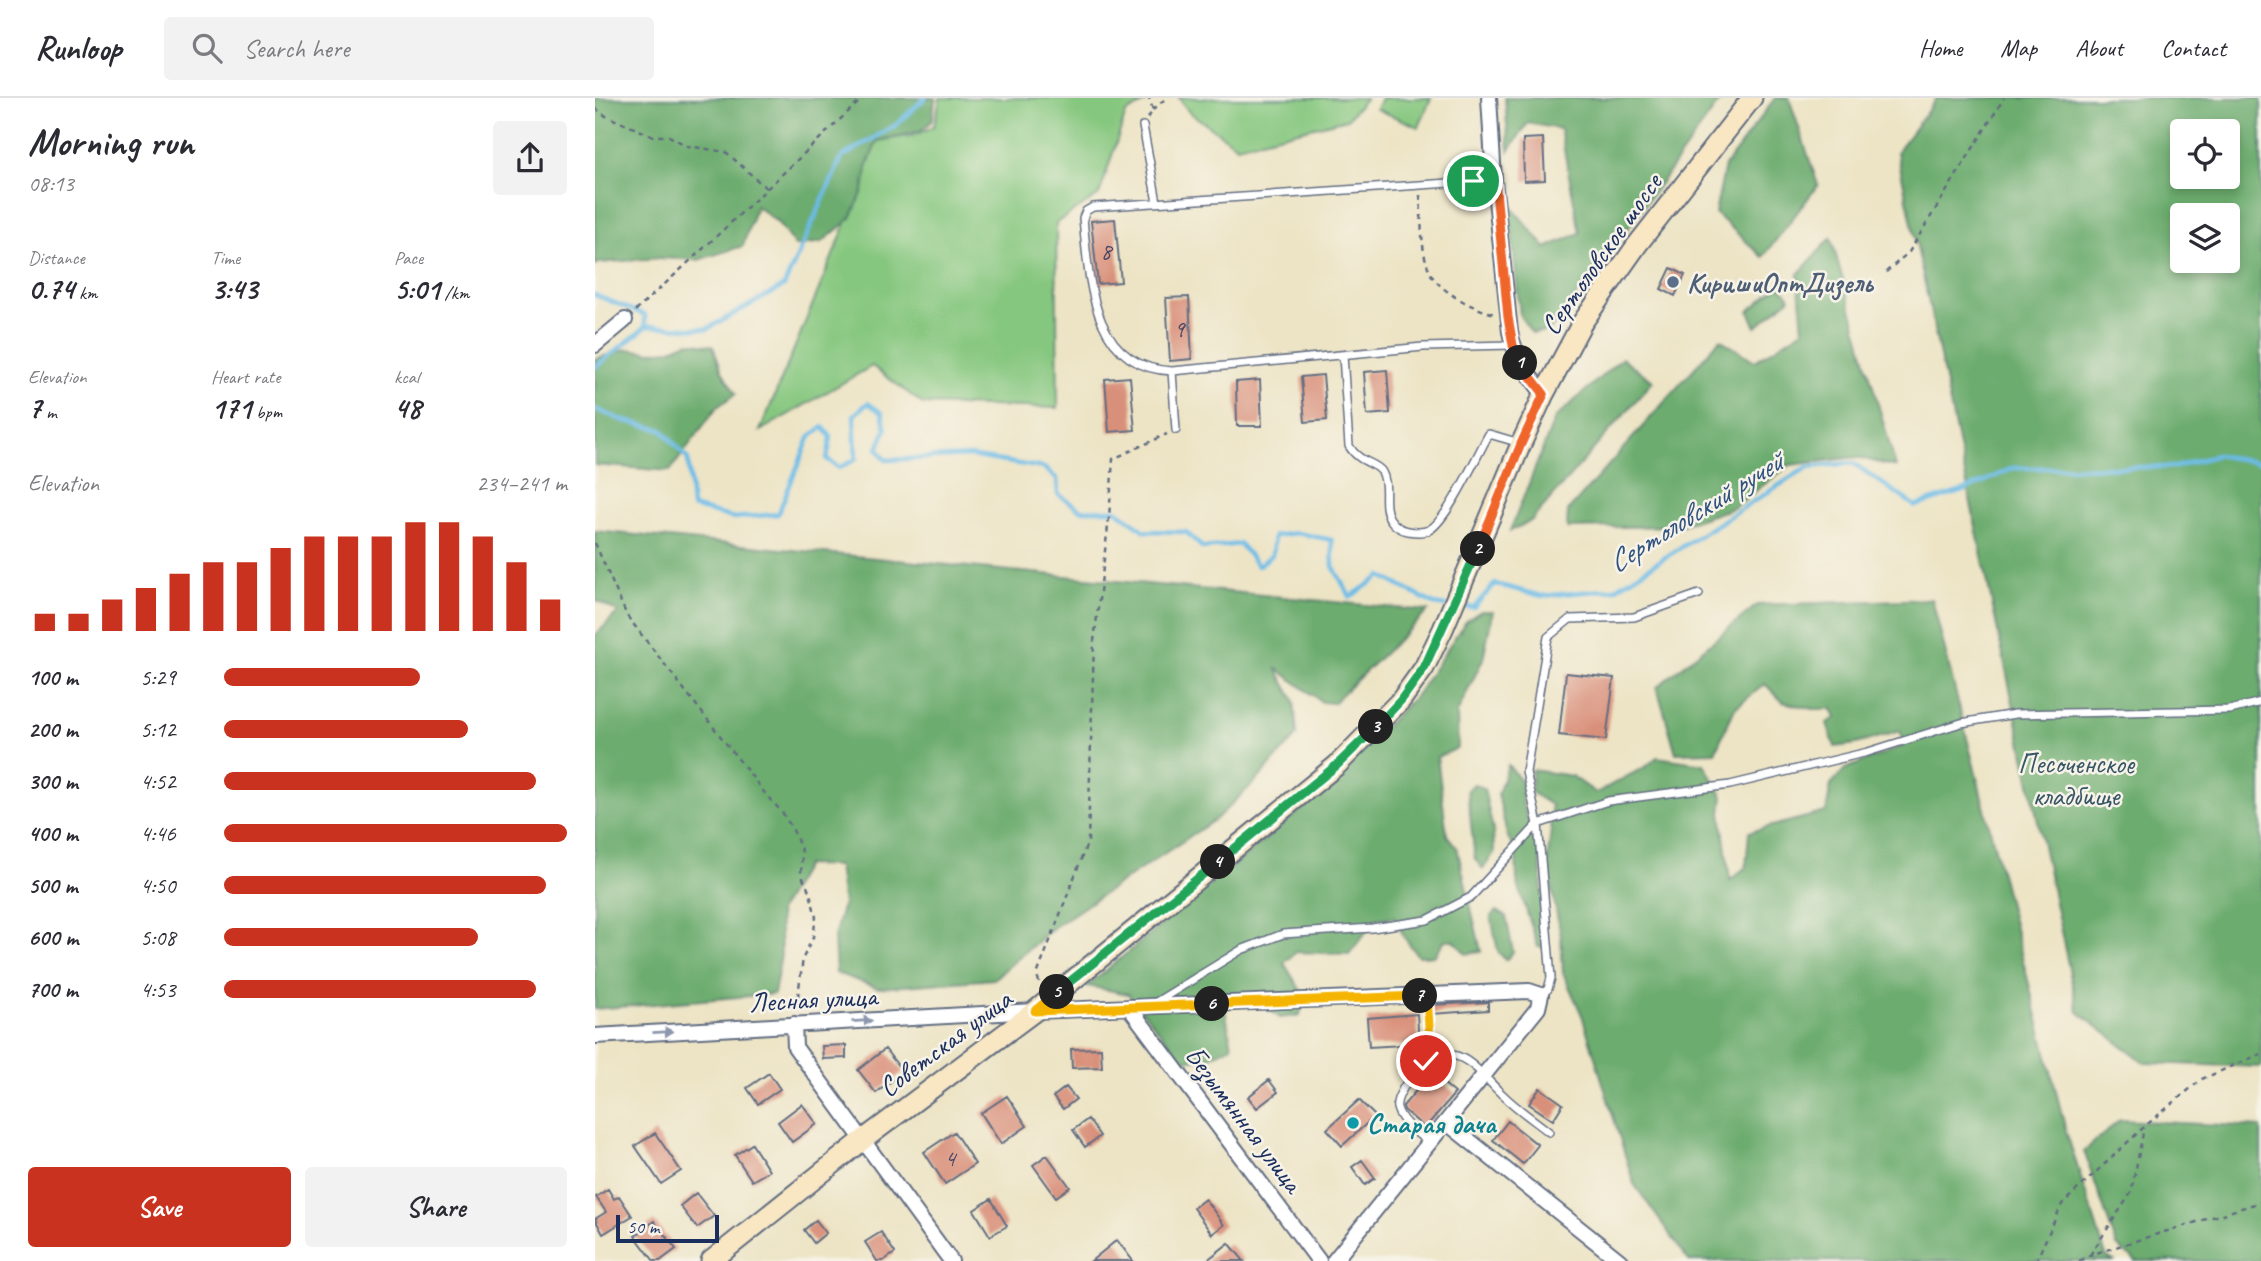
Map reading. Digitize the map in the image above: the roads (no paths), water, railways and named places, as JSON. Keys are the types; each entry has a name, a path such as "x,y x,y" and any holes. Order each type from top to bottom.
{"main road":[{"name":"Сертоловское шоссе","path":"1468,573 1521,444 1582,323 1637,245 1752,98"},
{"name":"Советская улица","path":"711,1261 863,1140 1035,1011 1337,765 1401,700 1424,668 1468,573"}],"street":[{"path":"1489,98 1508,317 1513,345 1522,366 1544,394"},
{"path":"595,345 625,320"},
{"name":"Лесная улица","path":"595,1036 1149,1006 1529,991 1541,995"},
{"path":"1334,1261 1538,1008 1541,995"},
{"name":"Безымянная улица","path":"1129,1007 1319,1261"},
{"path":"794,1024 795,1047 951,1261"},
{"path":"1446,1122 1620,1261"}],"lane":[{"path":"1143,126 1157,202"},
{"path":"1495,180 1093,206 1086,211 1083,218 1089,272 1100,320 1116,348 1134,362 1156,370 1172,371 1423,347 1513,345"},
{"path":"1343,355 1349,446 1355,457 1376,466 1382,473 1385,505 1390,520 1401,530 1415,533 1429,530 1443,516 1489,434 1521,444"},
{"path":"1172,371 1176,430"},
{"path":"1541,995 1548,989 1551,978 1538,824 1526,772 1548,637 1570,619 1634,617 1699,594"},
{"path":"1149,1006 1241,950 1283,934 1372,928 1427,920 1471,897 1538,824 1608,801 1730,785 1868,752 1961,723 2015,714 2229,710 2261,702"},
{"path":"1429,1143 1404,1122 1397,1112 1396,1102 1399,1093 1431,1058 1439,1054 1462,1058 1503,1096 1549,1132"}],"waterway":[{"path":"645,326 707,329 784,286 842,157 896,125 925,98"},
{"name":"Сертоловский ручей","path":"595,295 645,315 645,326 641,331 595,367"},
{"name":"Сертоловский ручей","path":"595,409 622,420 662,430 688,459 692,507 734,518 778,514 810,436 823,427 831,437 827,459 839,468 856,459 854,415 868,403 882,413 886,429 878,449 886,460 970,456 1044,468 1057,479 1058,494 1081,510 1116,510 1145,531 1186,532 1203,548 1240,544 1258,566 1272,555 1274,536 1297,533 1332,540 1333,566 1350,597 1381,576 1434,604 1446,606"},
{"name":"Сертоловский ручей","path":"1458,607 1474,607 1495,584 1542,596 1615,589 1808,467 1853,463 1915,506 1966,490 2013,468 2176,467 2217,455 2261,463"}],"place":[{"name":"КиришиОптДизель","path":"1673,282"},
{"name":"Старая дача","path":"1353,1123"}],"park label":[{"name":"Песоченское кладбище","path":"2076,779"}]}
